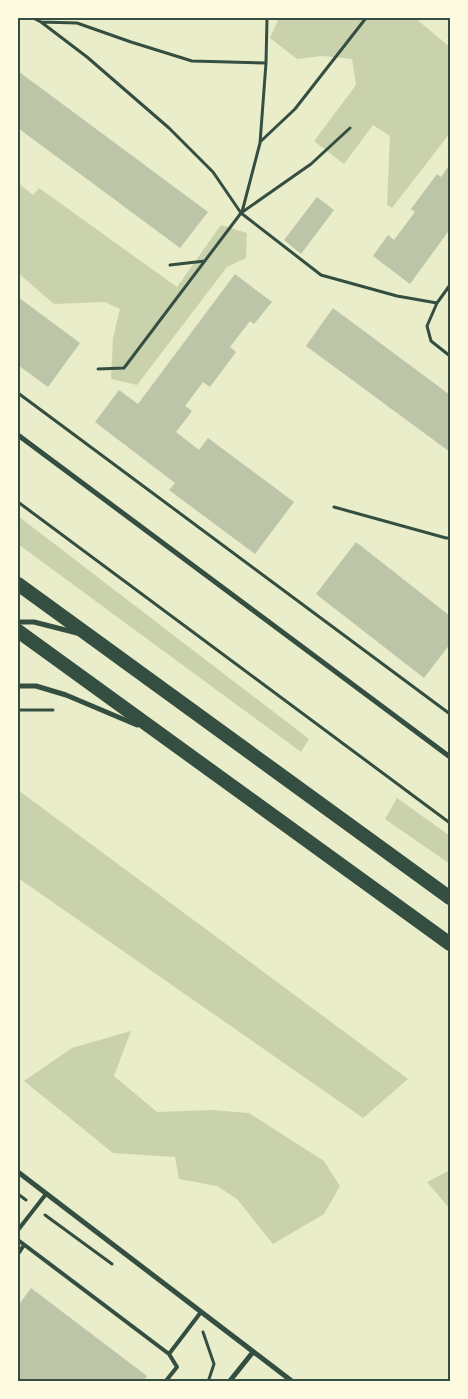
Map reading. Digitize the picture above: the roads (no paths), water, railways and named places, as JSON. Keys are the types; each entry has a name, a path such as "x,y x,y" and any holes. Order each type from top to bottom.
{"highway":[{"path":"18,584 450,898"},
{"path":"18,630 450,944"}],"street":[{"path":"18,436 450,757"},
{"path":"18,622 34,622 85,634"},
{"path":"18,686 36,686 66,694 163,735"},
{"path":"18,1172 292,1382"},
{"path":"229,1382 253,1352"}],"lane":[{"path":"18,1230 46,1194"},
{"path":"18,1240 169,1354 177,1367 165,1382"},
{"path":"18,1254 24,1245"},
{"path":"169,1354 201,1312"}]}
